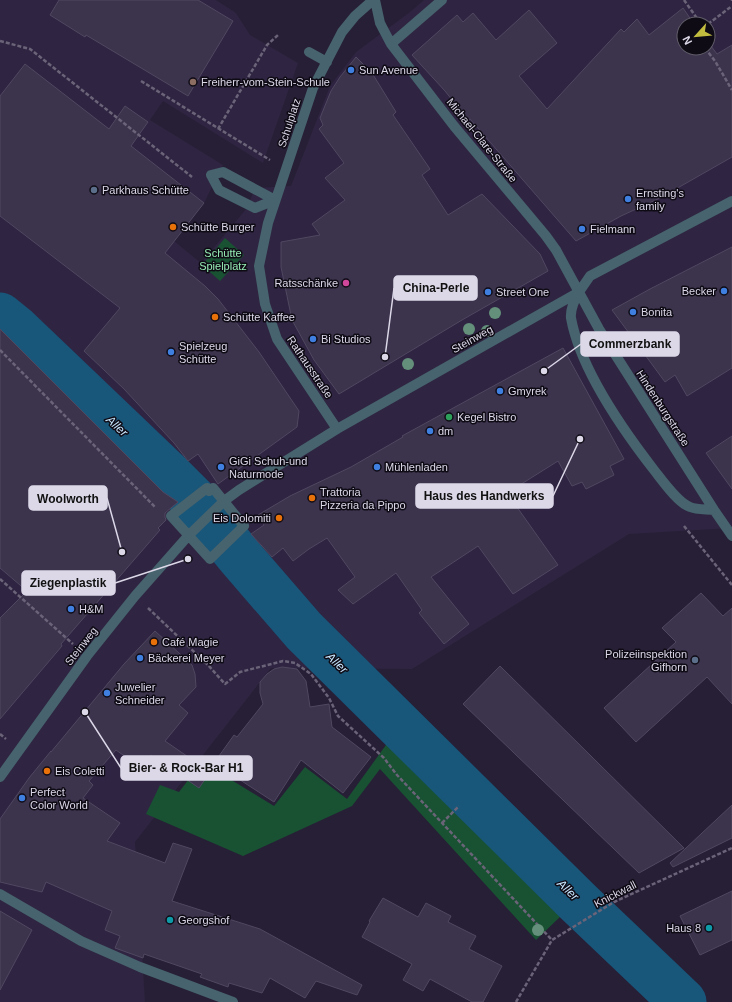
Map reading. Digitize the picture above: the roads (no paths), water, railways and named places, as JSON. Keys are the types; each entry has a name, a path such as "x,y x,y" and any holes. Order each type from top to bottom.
{"street":[{"name":"Michael-Clare-Straße","path":"374,0 380,23 391,44 454,126 546,236 556,250 579,292"},
{"name":"Schulplatz","path":"268,223 313,88 342,32 355,16 374,0"},
{"path":"391,44 442,0"},
{"path":"309,52 326,62"},
{"path":"223,172 275,200 255,208 219,190 211,175 223,172"},
{"name":"Steinweg","path":"0,777 87,656 135,596 188,536 224,501 239,490 337,429 579,292 590,276 732,201"},
{"name":"Rathausstraße","path":"268,223 259,266 265,304 277,339 337,429"},
{"path":"579,292 573,305 571,316 583,356 631,440 670,492 689,507 714,510"},
{"name":"Hindenburgstraße","path":"579,292 599,329 732,536"},
{"path":"206,488 209,491 213,488 244,526 210,559 188,536 171,516 206,488"},
{"path":"0,894 81,941 140,967 233,1002"}],"waterway":[{"name":"Aller","path":"0,316 16,329 192,498 240,557 304,631 578,902 683,1002"}],"place":[{"name":"Sun Avenue","path":"351,70"},
{"name":"Freiherr-vom-Stein-Schule","path":"193,82"},
{"name":"Parkhaus Schütte","path":"94,190"},
{"name":"Ernsting's family","path":"628,199"},
{"name":"Schütte Burger","path":"173,227"},
{"name":"Fielmann","path":"582,229"},
{"name":"Ratsschänke","path":"346,283"},
{"name":"Becker","path":"724,291"},
{"name":"Street One","path":"488,292"},
{"name":"Bonita","path":"633,312"},
{"name":"Schütte Kaffee","path":"215,317"},
{"name":"Bi Studios","path":"313,339"},
{"name":"Spielzeug Schütte","path":"171,352"},
{"name":"China-Perle","path":"385,357"},
{"name":"Commerzbank","path":"544,371"},
{"name":"Gmyrek","path":"500,391"},
{"name":"Kegel Bistro","path":"449,417"},
{"name":"dm","path":"430,431"},
{"name":"Haus des Handwerks","path":"580,439"},
{"name":"GiGi Schuh-und Naturmode","path":"221,467"},
{"name":"Mühlenladen","path":"377,467"},
{"name":"Trattoria Pizzeria da Pippo","path":"312,498"},
{"name":"Eis Dolomiti","path":"279,518"},
{"name":"Woolworth","path":"122,552"},
{"name":"Ziegenplastik","path":"188,559"},
{"name":"H&M","path":"71,609"},
{"name":"Café Magie","path":"154,642"},
{"name":"Bäckerei Meyer","path":"140,658"},
{"name":"Polizeiinspektion Gifhorn","path":"695,660"},
{"name":"Juwelier Schneider","path":"107,693"},
{"name":"Bier- & Rock-Bar H1","path":"85,712"},
{"name":"Eis Coletti","path":"47,771"},
{"name":"Perfect Color World","path":"22,798"},
{"name":"Georgshof","path":"170,920"},
{"name":"Haus 8","path":"709,928"}],"park label":[{"name":"Schütte Spielplatz","path":"223,259"}]}
